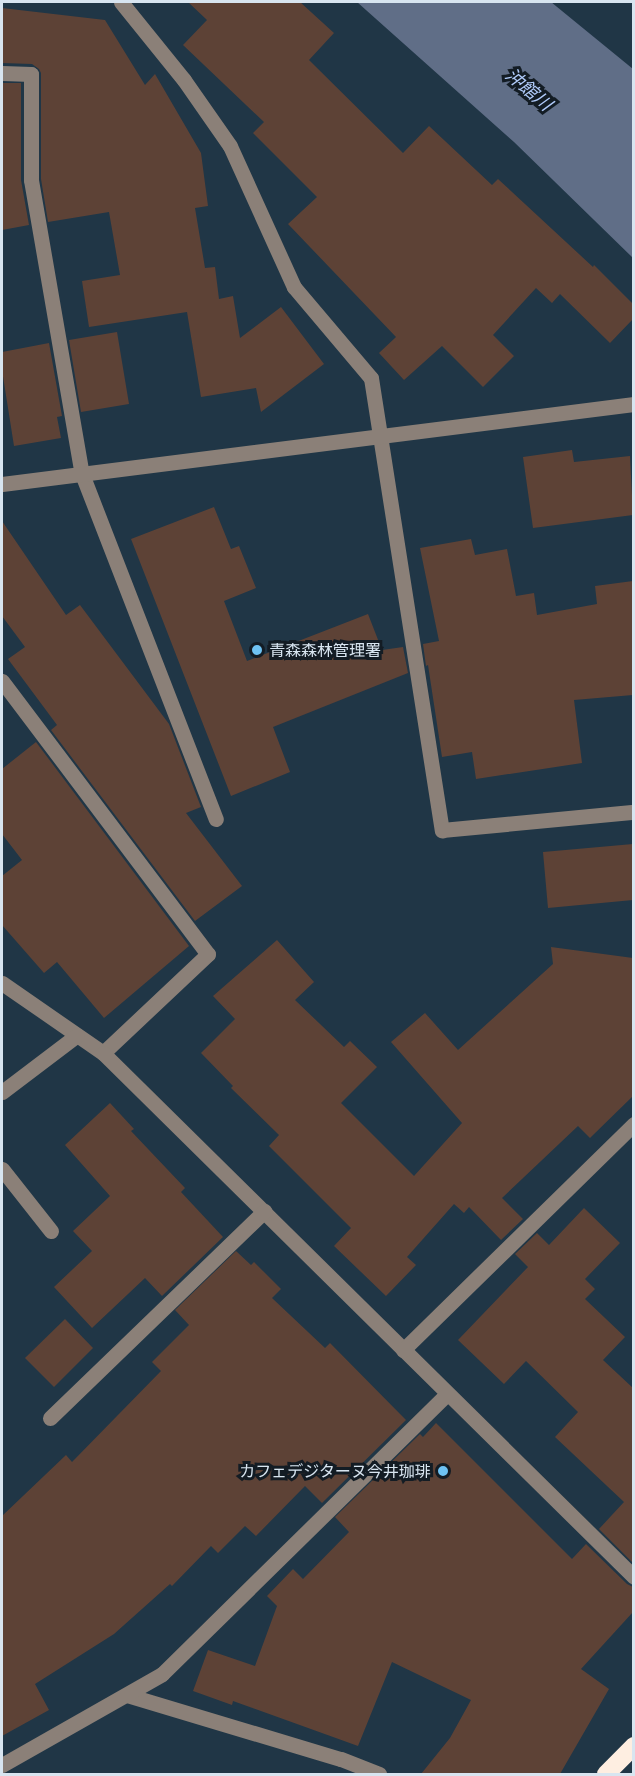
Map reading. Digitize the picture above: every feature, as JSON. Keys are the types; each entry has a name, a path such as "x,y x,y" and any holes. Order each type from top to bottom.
{"highway":[{"path":"606,1774 633,1746"}],"street":[{"path":"121,2 184,80 230,146 294,287 371,378 442,831 633,812"},
{"path":"2,74 31,74 31,180 82,474 216,819"},
{"path":"2,484 633,404"},
{"path":"2,681 208,954 103,1053"},
{"path":"2,983 103,1053 633,1577"},
{"path":"2,1092 77,1035"},
{"path":"403,1350 633,1124"},
{"path":"2,1169 51,1232"},
{"path":"50,1418 264,1211"},
{"path":"2,1765 162,1674 447,1394"},
{"path":"127,1695 341,1759 379,1774"}],"water":[{"name":"沖館川","path":"357,2 551,2 633,69 633,258 514,142"}],"building":[{"path":"188,2 300,2 334,33 309,60 403,153 429,126 492,185 498,179 593,267 594,265 633,304 633,319 610,343 560,294 552,303 536,288 493,335 514,356 483,387 442,346 404,380 379,353 396,337 288,224 317,197 253,133 264,122 183,45 207,20"},
{"path":"2,8 105,20 145,85 155,74 201,153 208,206 195,208 205,268 215,267 219,299 233,296 240,338 281,307 324,364 261,412 256,388 201,397 187,312 89,327 82,281 120,275 109,212 48,222 41,179 41,73 32,64 2,63"},
{"path":"2,83 21,83 21,180 29,225 2,230"},
{"path":"117,332 129,404 81,412 69,340"},
{"path":"49,343 62,416 57,417 61,438 14,446 2,370 2,352"},
{"path":"572,450 574,462 630,456 633,515 533,528 523,457"},
{"path":"214,507 231,549 239,546 256,588 224,601 247,661 368,614 382,650 403,647 408,673 273,727 290,772 231,796 131,539"},
{"path":"2,521 66,615 80,605 169,724 201,807 186,813 242,886 195,921 51,730 57,725 8,659 25,647 2,616"},
{"path":"471,539 475,555 507,549 516,596 534,593 537,615 597,604 595,586 633,581 633,695 574,700 582,763 476,779 472,752 442,757 423,644 439,641 420,548"},
{"path":"36,742 189,946 104,1018 57,962 44,973 2,925 2,876 22,860 2,834 2,769"},
{"path":"633,844 633,900 548,908 543,852"},
{"path":"277,940 314,982 295,1000 344,1047 350,1041 377,1067 341,1103 414,1176 462,1123 391,1042 425,1013 458,1050 553,964 551,947 633,958 633,1096 590,1138 578,1126 502,1198 523,1219 501,1240 469,1207 464,1213 454,1204 407,1257 416,1265 386,1296 334,1246 351,1228 269,1146 279,1135 231,1088 233,1086 201,1053 235,1019 213,996"},
{"path":"110,1103 134,1129 131,1131 185,1188 181,1192 223,1237 162,1296 145,1278 92,1328 54,1287 92,1251 73,1231 110,1196 65,1145"},
{"path":"584,1208 620,1243 585,1279 595,1289 585,1299 625,1337 603,1360 633,1388 633,1563 599,1529 624,1502 555,1437 578,1412 526,1361 504,1384 458,1340 528,1267 515,1254 537,1233 549,1245"},
{"path":"236,1251 251,1265 254,1262 281,1289 272,1298 325,1348 330,1343 406,1420 322,1503 305,1486 256,1536 245,1526 218,1553 211,1546 172,1586 170,1584 114,1634 35,1684 49,1710 2,1736 2,1516 66,1455 72,1462 161,1371 152,1362 189,1325 175,1310"},
{"path":"65,1319 93,1348 54,1387 25,1358"},
{"path":"436,1423 572,1559 586,1544 627,1584 633,1587 633,1612 581,1669 609,1689 560,1774 421,1774 450,1738 471,1700 392,1662 358,1746 233,1701 232,1705 193,1691 208,1650 255,1666 277,1606 267,1596 293,1569 303,1579 349,1532 335,1517 420,1434 423,1437"}],"place":[{"name":"青森森林管理署","path":"257,650"},
{"name":"カフェデジターヌ今井珈琲","path":"443,1471"}]}
